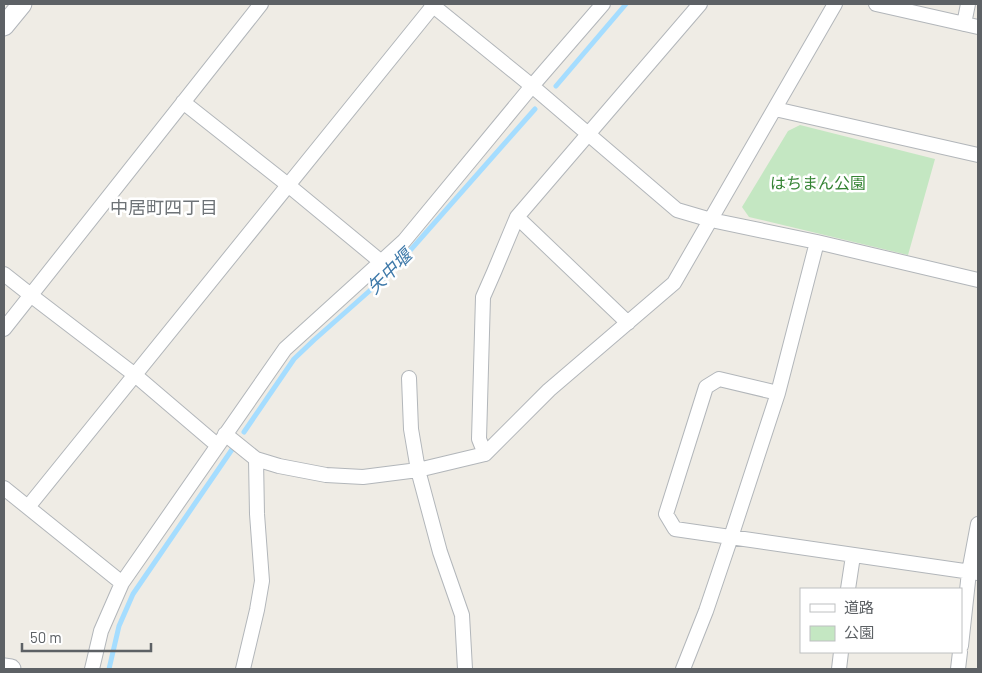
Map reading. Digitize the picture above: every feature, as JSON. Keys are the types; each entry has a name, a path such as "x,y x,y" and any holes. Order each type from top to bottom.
{"street":[{"path":"4,26 22,4"},
{"path":"4,329 261,4"},
{"path":"92,669 101,631 122,583 285,349 404,241 532,86 603,4"},
{"path":"485,454 479,438 483,297 516,217 700,4"},
{"path":"4,274 221,440 256,459 279,466 326,475 363,477 418,470 485,454 549,390 674,283 836,4"},
{"path":"876,4 978,27"},
{"path":"964,24 968,4"},
{"path":"28,507 432,5 532,86 677,210 711,220 817,242 978,280"},
{"path":"183,102 380,261"},
{"path":"775,109 978,155"},
{"path":"516,217 628,323"},
{"path":"683,669 706,611 778,393 817,242"},
{"path":"409,378 412,429 418,470 440,552 462,616 465,669"},
{"path":"778,393 719,379 706,387 666,514 675,530 974,573"},
{"path":"243,669 262,581 257,514 256,459"},
{"path":"4,488 122,583"},
{"path":"962,640 974,573 978,524"},
{"path":"848,588 852,556"},
{"path":"839,669 841,653"},
{"path":"958,669 960,653"},
{"path":"4,668 12,669"}],"green space":[{"name":"はちまん公園","path":"800,125 935,159 908,255 749,217 742,207 788,131"}],"waterway":[{"name":"矢中堰","path":"556,86 626,4"},
{"name":"矢中堰","path":"244,432 294,359 392,271 535,109"},
{"name":"矢中堰","path":"109,669 119,626 133,594 233,448"}],"district":[{"name":"中居町四丁目","path":"164,207"}]}
